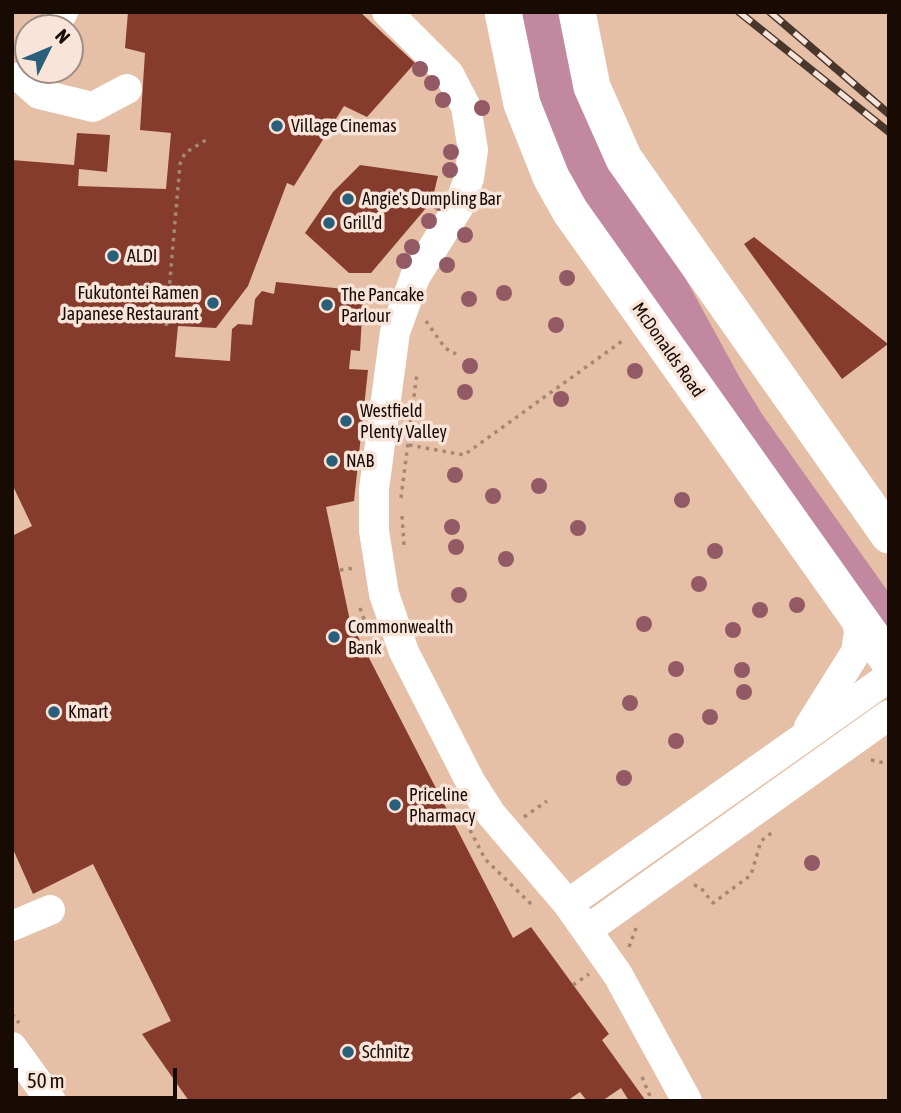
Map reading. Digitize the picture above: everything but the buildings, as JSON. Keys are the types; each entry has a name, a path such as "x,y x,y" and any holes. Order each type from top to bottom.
{"main road":[{"name":"McDonalds Road","path":"503,12 522,104 551,177 593,244 889,661"},
{"path":"578,12 592,87 625,159 889,535"}],"street":[{"path":"387,12 449,74 466,107 472,139 471,165 459,206 424,259 395,332 374,489 374,531 384,594 404,652 470,781 491,814 587,930 643,1016 685,1100"},
{"path":"29,84 39,94 93,107 127,89"},
{"path":"802,739 856,652 859,632 855,613"},
{"path":"568,904 889,677"},
{"path":"587,930 874,737 889,715"},
{"path":"12,926 50,910"},
{"path":"12,1047 51,1101"}],"path":[{"path":"166,326 180,164 185,153 209,138"},
{"path":"403,307 425,318 445,348 456,354"},
{"path":"408,445 464,455 625,339"},
{"path":"404,547 401,507 417,364"},
{"path":"521,819 547,801"},
{"path":"573,985 592,972"},
{"path":"639,1069 652,1101"}],"shaded area":[{"path":"515,12 566,12 665,241 740,378 762,414 889,593 889,627 886,629 590,221 551,150"}],"railway":[{"path":"739,12 889,132"},
{"path":"770,12 889,114"}],"place":[{"name":"Village Cinemas","path":"277,126"},
{"name":"Angie's Dumpling Bar","path":"348,199"},
{"name":"Grill'd","path":"329,223"},
{"name":"ALDI","path":"113,256"},
{"name":"Fukutontei Ramen Japanese Restaurant","path":"213,303"},
{"name":"The Pancake Parlour","path":"327,305"},
{"name":"Westfield Plenty Valley","path":"346,421"},
{"name":"NAB","path":"332,461"},
{"name":"Commonwealth Bank","path":"334,637"},
{"name":"Kmart","path":"54,712"},
{"name":"Priceline Pharmacy","path":"395,805"},
{"name":"Schnitz","path":"348,1052"}]}
